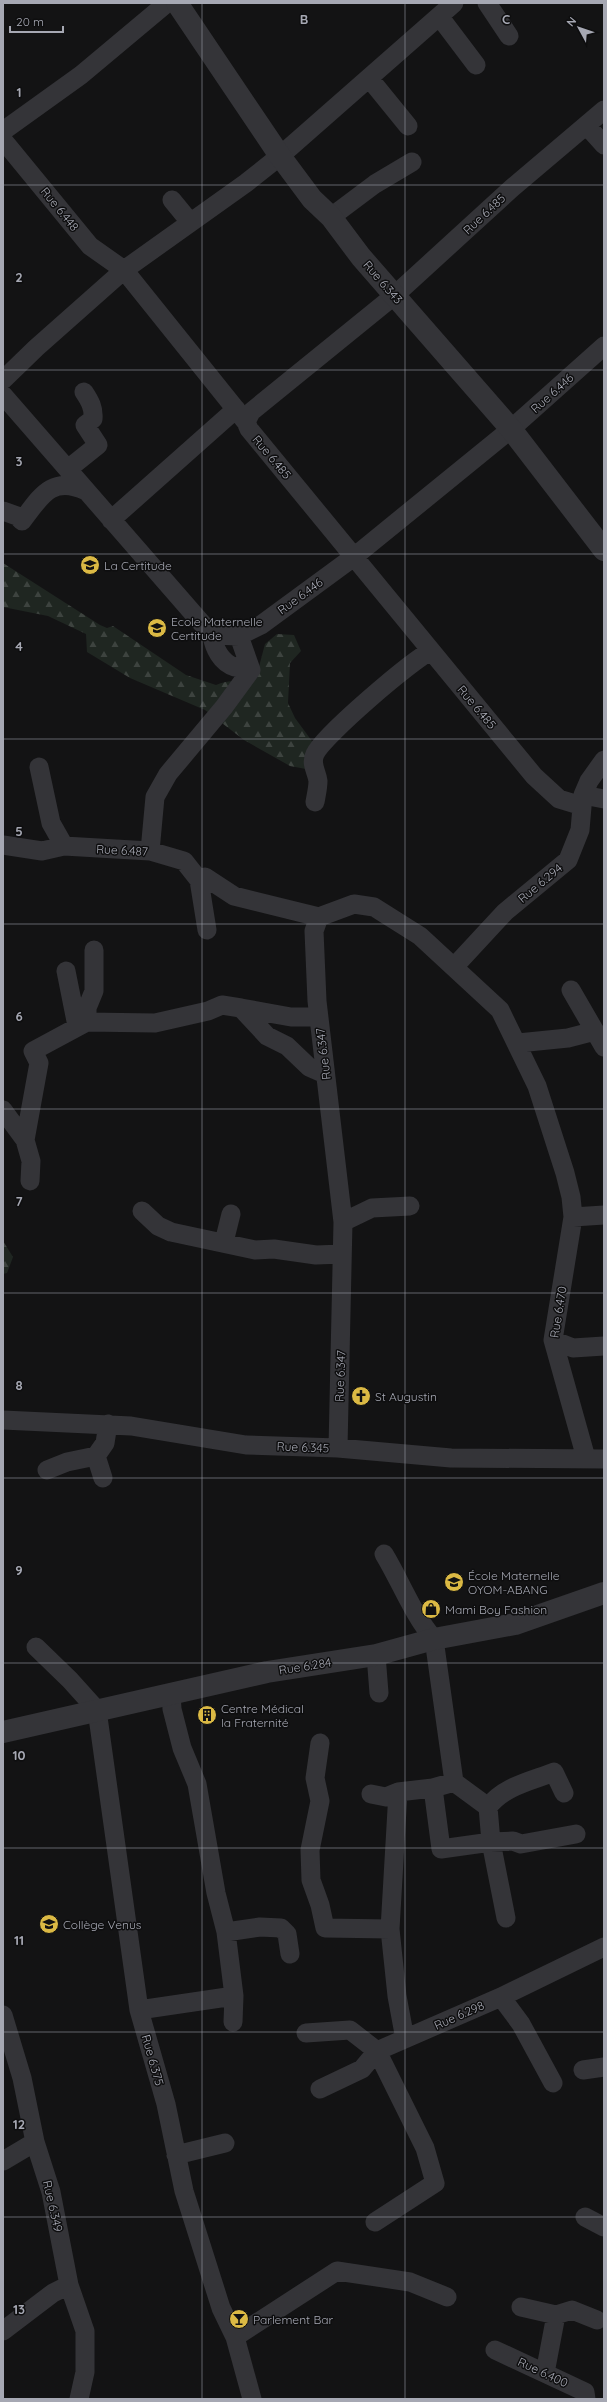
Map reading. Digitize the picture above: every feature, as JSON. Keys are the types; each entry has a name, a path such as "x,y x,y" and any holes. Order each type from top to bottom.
{"street":[{"path":"3,131 81,75 167,3"},
{"name":"Rue 6.343","path":"177,3 280,156 312,199 331,217 361,257 511,429 604,550"},
{"path":"3,380 36,348 124,270 246,183 280,156 454,3"},
{"path":"487,3 509,36"},
{"path":"439,16 476,65"},
{"path":"369,78 408,126"},
{"name":"Rue 6.485","path":"604,110 587,126 512,188 395,295 251,412 241,416 249,429 355,556 534,776 559,799 582,801 604,799"},
{"path":"587,126 604,145"},
{"name":"Rue 6.448","path":"3,140 90,246 124,270 241,416"},
{"path":"331,217 375,184 412,162"},
{"path":"172,200 190,222"},
{"name":"Rue 6.446","path":"239,636 261,624 355,556 511,429 604,346"},
{"path":"53,488 65,464 98,445 85,425 92,419 93,412 92,404 84,392"},
{"path":"3,395 65,464 86,491 212,635 215,650 228,663 235,667 251,670"},
{"path":"111,520 241,416"},
{"path":"3,511 17,516 22,521 43,493 53,488 72,484 86,491"},
{"path":"212,635 239,636"},
{"path":"228,663 239,636"},
{"path":"239,636 251,670"},
{"path":"315,802 318,781 313,765 314,755 320,747 354,712 431,651"},
{"path":"150,851 155,797 168,774 224,707 251,670"},
{"name":"Rue 6.294","path":"454,967 505,912 568,860 580,830 582,801 589,781 604,760"},
{"path":"39,767 51,823 64,846"},
{"name":"Rue 6.487","path":"3,845 42,851 64,846 150,851 192,861 199,880"},
{"path":"207,930 199,880 205,877 234,896 319,917 354,904 374,907 420,936 500,1010 518,1043 568,1038 599,1039"},
{"name":"Rue 6.347","path":"319,917 314,931 318,1017 343,1222 338,1448"},
{"path":"82,1024 94,991 94,950"},
{"path":"66,971 82,1024"},
{"path":"570,990 599,1039"},
{"path":"25,1140 40,1063 33,1051 82,1024 155,1023 208,1011 222,1005 259,1010 291,1017 318,1017"},
{"path":"241,1008 267,1036 286,1046 309,1066 325,1074"},
{"name":"Rue 6.470","path":"518,1043 537,1086 553,1133 571,1197 573,1218 552,1340 595,1459"},
{"path":"3,1110 25,1140 31,1166 30,1181"},
{"path":"343,1222 372,1208 410,1206"},
{"path":"142,1211 158,1226 171,1232 224,1242 255,1250 274,1249 316,1254 342,1254"},
{"path":"224,1242 231,1214"},
{"path":"573,1218 604,1215"},
{"path":"552,1340 573,1348 604,1346"},
{"name":"Rue 6.345","path":"3,1420 108,1424 246,1446 338,1448 452,1458 595,1459"},
{"path":"47,1470 67,1462 96,1456 105,1443 108,1424"},
{"path":"96,1456 103,1478"},
{"path":"384,1554 401,1582 421,1625 434,1640 454,1782 488,1807"},
{"name":"Rue 6.284","path":"3,1732 267,1672 376,1655 434,1640 515,1624 604,1593"},
{"path":"36,1647 70,1680 97,1710"},
{"path":"376,1655 379,1693"},
{"path":"171,1694 172,1709 182,1748 197,1784 216,1893 226,1932 234,1996 233,2022"},
{"name":"Rue 6.375","path":"97,1710 139,2010 166,2104 184,2191 198,2231 211,2279 221,2308 235,2337 252,2399"},
{"path":"320,1743 316,1778 320,1801 313,1832 311,1880 320,1905 325,1928 390,1929"},
{"path":"506,1918 491,1842 488,1807 495,1798 507,1790 554,1772 564,1793"},
{"path":"371,1794 386,1797 398,1792 434,1788 454,1782"},
{"path":"434,1788 441,1849 512,1840 521,1844 576,1834"},
{"path":"398,1792 390,1929 396,1996 405,2038"},
{"path":"226,1932 260,1927 281,1928 288,1934 290,1954"},
{"name":"Rue 6.298","path":"376,2050 501,1997 604,1947"},
{"path":"139,2010 234,1996"},
{"path":"501,1997 521,2024 553,2083"},
{"name":"Rue 6.349","path":"4,2022 22,2078 35,2142 50,2192 69,2285 85,2331 85,2372 79,2399"},
{"path":"306,2033 350,2030 376,2050 425,2148 435,2183 375,2222"},
{"path":"320,2089 362,2069 376,2050"},
{"path":"583,2070 604,2067"},
{"path":"3,2161 35,2142"},
{"path":"176,2155 225,2143"},
{"path":"585,2217 604,2227"},
{"path":"235,2337 337,2271 410,2282 447,2296"},
{"path":"3,2332 53,2293 69,2285"},
{"path":"521,2307 556,2315 572,2310 597,2320"},
{"path":"545,2373 556,2315"},
{"name":"Rue 6.400","path":"495,2350 585,2392 586,2399"}],"green space":[{"path":"3,563 100,625 107,628 113,626 186,675 216,685 225,682 256,678 265,644 277,634 294,635 301,651 290,663 288,703 295,718 320,752 306,769 290,766 244,740 205,710 130,678 87,652 86,634 48,616 3,607"},
{"path":"3,1241 13,1257 7,1273 3,1274"}],"place":[{"name":"La Certitude","path":"90,565"},
{"name":"Ecole Maternelle Certitude","path":"157,628"},
{"name":"St Augustin","path":"361,1396"},
{"name":"École Maternelle OYOM-ABANG","path":"454,1582"},
{"name":"Mami Boy Fashion","path":"431,1609"},
{"name":"Centre Médical la Fraternité","path":"207,1715"},
{"name":"Collège Venus","path":"49,1924"},
{"name":"Parlement Bar","path":"239,2319"}]}
